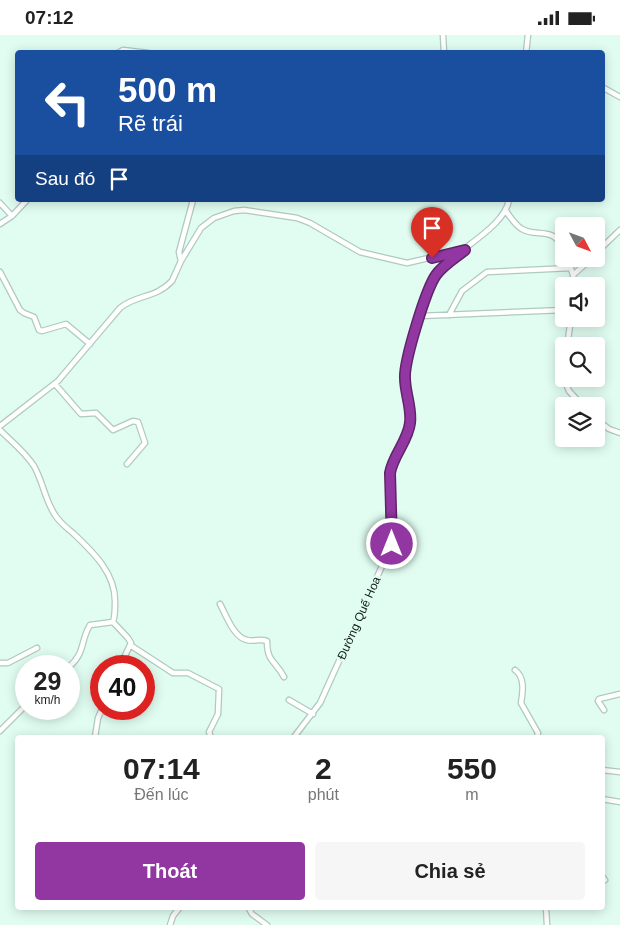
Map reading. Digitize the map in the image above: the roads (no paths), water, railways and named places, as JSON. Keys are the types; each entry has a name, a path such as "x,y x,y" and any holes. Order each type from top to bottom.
{"street":[{"path":"443,35 444,50"},
{"path":"526,50 528,35"},
{"path":"605,89 620,97"},
{"path":"0,224 12,216 25,202"},
{"path":"181,261 179,252 192,202"},
{"name":"Đường Quế Hoa","path":"296,735 313,714 328,687 392,544 390,473 392,463 410,425 405,373 420,316 436,276 498,220 506,211 508,202"},
{"path":"0,203 12,216"},
{"path":"0,426 55,384 125,304 155,294 168,285 197,234 207,223 224,214 244,210 297,218 310,223 360,252 407,263 465,250"},
{"path":"506,211 522,229 550,235 555,239"},
{"path":"605,244 620,230"},
{"path":"610,239 620,237"},
{"path":"449,315 462,291 487,272 571,268 573,275 582,267"},
{"path":"0,272 20,310 34,317 39,330 42,331 66,324 90,344"},
{"path":"420,316 555,310"},
{"path":"55,384 81,414 96,413 113,430 133,421 138,421 145,443 127,464"},
{"path":"567,387 574,397"},
{"path":"605,426 620,433"},
{"path":"0,431 19,447 33,465 46,499 55,516 92,552 110,577 114,586 115,598 113,622"},
{"path":"220,604 236,633 242,639 261,639 267,641 270,659 279,667 284,677"},
{"path":"113,622 130,641 125,655"},
{"path":"79,655 90,625 113,622"},
{"path":"130,645 173,673 188,673 219,689 218,714 209,732 210,735"},
{"path":"0,663 8,663 37,648"},
{"path":"515,670 522,680 524,693 521,703 538,735"},
{"path":"604,710 599,703 599,699 620,694"},
{"path":"290,700 313,714"},
{"path":"0,731 15,716"},
{"path":"95,735 98,720"},
{"path":"605,770 620,773"},
{"path":"605,800 620,802"},
{"path":"170,925 178,910"},
{"path":"250,910 252,914 267,925"},
{"path":"546,910 547,925"}]}
